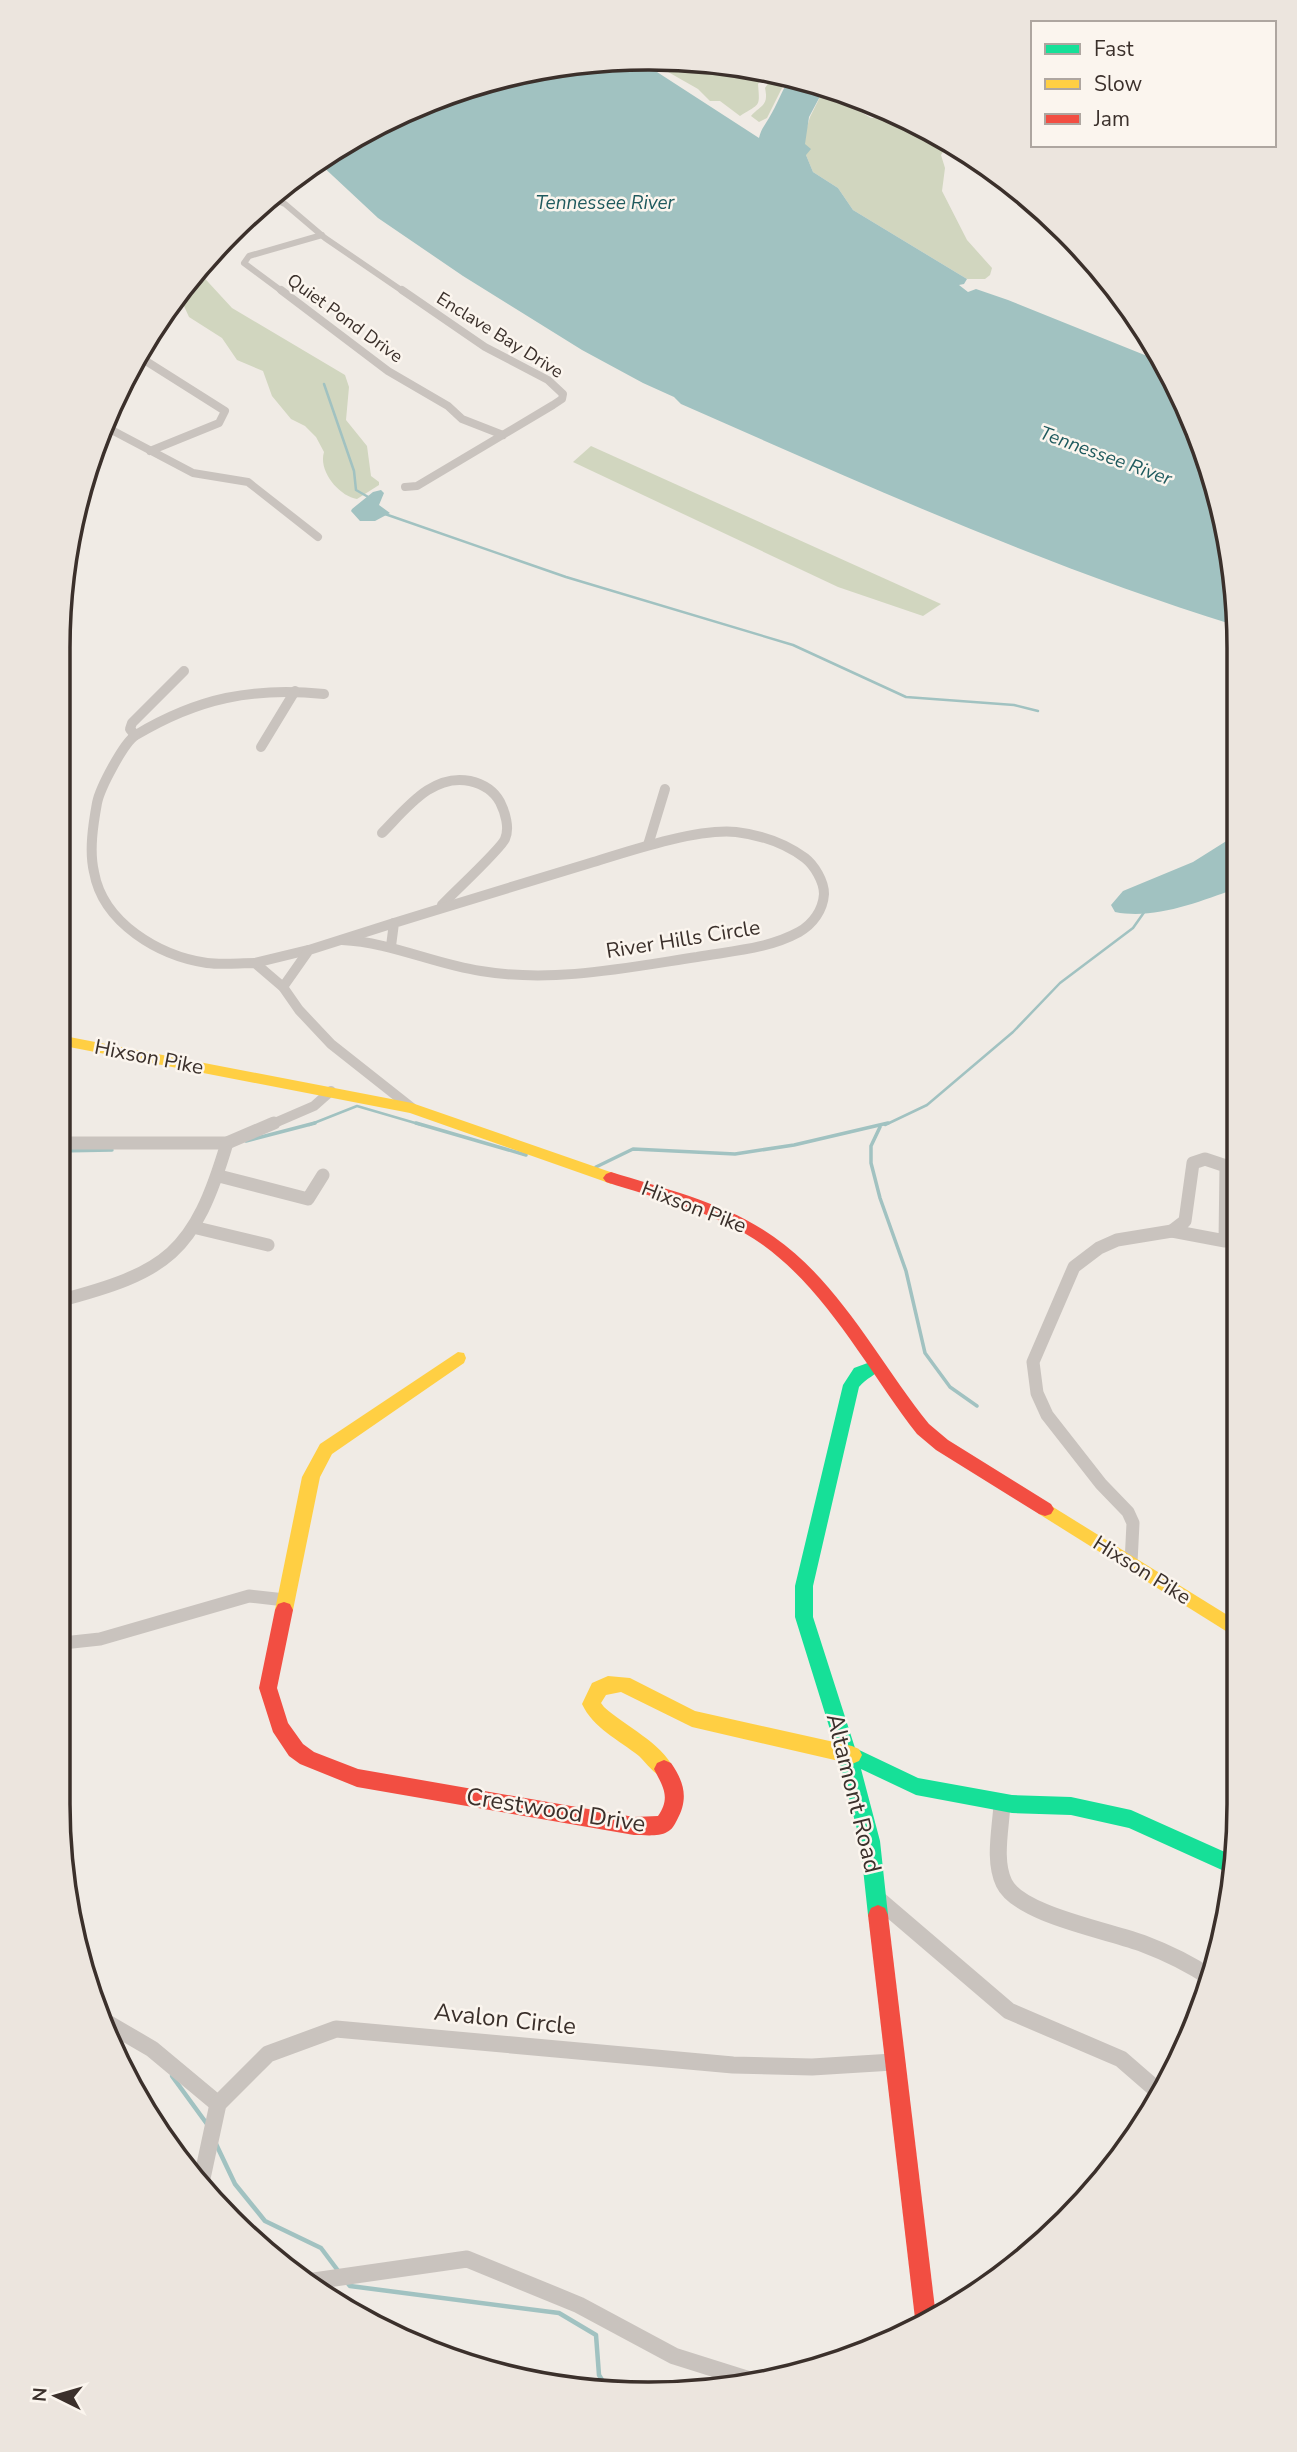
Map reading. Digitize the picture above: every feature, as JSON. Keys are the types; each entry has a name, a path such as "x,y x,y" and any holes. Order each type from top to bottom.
{"street":[{"name":"Enclave Bay Drive","path":"281,202 289,206 322,236 474,339 560,391 562,399 417,486 405,487"},
{"name":"Quiet Pond Drive","path":"322,236 249,256 244,263 388,371 448,406 463,419 503,435"},
{"path":"147,361 225,411 219,423 150,451"},
{"path":"113,431 193,472 248,482 318,537"},
{"name":"River Hills Circle","path":"184,671 132,723 130,729 135,735 106,779 98,799 94,874 102,895 117,917 137,935 162,948 206,963 255,963 309,950 648,845 713,833 736,832 787,844 809,861 816,870 824,891 821,909 808,926 769,945 601,972 557,976 484,972 452,966 369,941 342,940"},
{"path":"135,735 191,706 245,694 295,691 324,694"},
{"path":"261,747 295,691"},
{"path":"382,833 433,786 445,782 457,780 482,784 497,797 505,809 508,824 505,839 439,908"},
{"path":"648,845 664,789"},
{"path":"391,946 394,923"},
{"path":"283,987 309,950"},
{"path":"255,963 283,987 299,1010 331,1044 412,1108"},
{"name":"Hixson Pike","path":"70,1042 412,1108 618,1178 746,1226 779,1246 796,1261 812,1279 873,1367 923,1429 942,1445 1227,1624"},
{"path":"70,1143 228,1143 302,1112 331,1091"},
{"path":"70,1297 141,1275 162,1264 182,1247 197,1228 219,1175 228,1143"},
{"path":"1172,1231 1185,1222 1188,1215 1194,1163 1205,1159 1223,1163 1227,1168"},
{"path":"219,1175 308,1199 323,1175"},
{"path":"1131,1563 1133,1523 1128,1511 1101,1484 1047,1415 1037,1393 1033,1362 1074,1267 1099,1248 1117,1240 1172,1231 1225,1241 1227,1193"},
{"path":"197,1228 268,1245"},
{"name":"Crestwood Drive","path":"458,1358 326,1449 311,1477 268,1688 277,1720 294,1751 317,1766 357,1778 634,1826 663,1825 675,1806 673,1782 661,1762 596,1712 591,1704 598,1689 608,1684 623,1684 692,1719 847,1752 916,1786 1002,1803 1071,1806 1131,1819 1224,1861"},
{"name":"Altamont Road","path":"873,1367 860,1373 851,1385 804,1586 804,1617 847,1752 870,1841 893,2062 924,2312"},
{"path":"70,1642 100,1639 249,1596 285,1600"},
{"path":"1002,1803 1000,1875 1010,1894 1047,1912 1101,1927 1183,1959 1201,1971"},
{"path":"878,1899 1009,2011 1121,2059 1153,2086"},
{"path":"115,2028 152,2049 218,2104 203,2172"},
{"name":"Avalon Circle","path":"218,2104 268,2054 336,2029 733,2065 812,2067 893,2062"},
{"path":"320,2280 467,2259 579,2305 674,2356 735,2375"}],"green space":[{"path":"665,70 761,81 757,104 740,116 720,101 710,101 698,89"},
{"path":"768,83 783,86 767,118 759,122 751,116 765,102 765,88"},
{"path":"820,97 862,111 871,118 878,118 943,151 941,155 945,168 942,191 967,240 992,268 990,275 985,279 967,279 853,210 838,188 813,172 806,155 804,137"},
{"path":"205,278 232,308 345,375 349,387 346,420 367,446 371,476 379,485 357,499 337,488 324,467 324,452 316,437 305,426 291,419 272,396 263,371 237,360 222,338 189,317 183,305"},
{"path":"591,446 941,604 923,616 838,587 573,462"}],"water":[{"name":"Tennessee River","path":"654,70 759,138 785,87 820,97 809,117 805,144 811,149 806,155 813,172 838,188 853,210 967,279 964,284 959,285 968,292 976,289 1008,300 1147,356 1183,427 1207,499 1222,573 1226,623 1093,577 954,522 681,404 674,397 582,350 463,276 378,218 325,169 427,114 499,90 573,75"},
{"path":"381,490 384,493 379,505 390,513 375,521 360,521 352,509 373,492"},
{"path":"1227,841 1227,892 1160,912 1115,912 1111,905 1123,891 1193,862"}],"waterway":[{"path":"324,384 354,471 356,490 370,498"},
{"path":"385,514 566,577 793,645 906,697 1014,705 1038,711"},
{"path":"885,1125 927,1105 1013,1032 1060,983 1133,928 1145,911"},
{"path":"312,1124 357,1106 422,1125"},
{"path":"416,1123 526,1155"},
{"path":"596,1167 633,1149 735,1154 794,1145 888,1123"},
{"path":"246,1141 312,1124"},
{"path":"880,1127 871,1146 871,1163 880,1198 906,1271 925,1353 950,1387 977,1406"},
{"path":"70,1151 112,1150"},
{"path":"172,2076 207,2124"},
{"path":"216,2144 235,2184 265,2221 321,2248 339,2272"},
{"path":"346,2281 350,2286 559,2313 596,2335 599,2375 602,2380"}],"traffic: fast":[{"path":"873,1367 860,1373 851,1385 804,1586 804,1617 847,1752 870,1841 878,1915"},
{"path":"852,1755 916,1786 1012,1804 1071,1806 1131,1819 1224,1861"}],"traffic: slow":[{"path":"70,1042 412,1108 611,1178"},
{"path":"284,1610 311,1477 326,1449 458,1358"},
{"path":"1045,1509 1227,1624"},
{"path":"664,1769 647,1751 598,1713 591,1704 599,1689 608,1684 623,1684 692,1719 852,1755"}],"traffic: jam":[{"path":"611,1178 707,1210 768,1240 818,1287 923,1429 942,1445 1045,1509"},
{"path":"284,1610 268,1688 280,1726 296,1750 307,1758 357,1778 634,1826 663,1825 672,1810 675,1791 664,1769"},
{"path":"878,1915 924,2312"}]}
